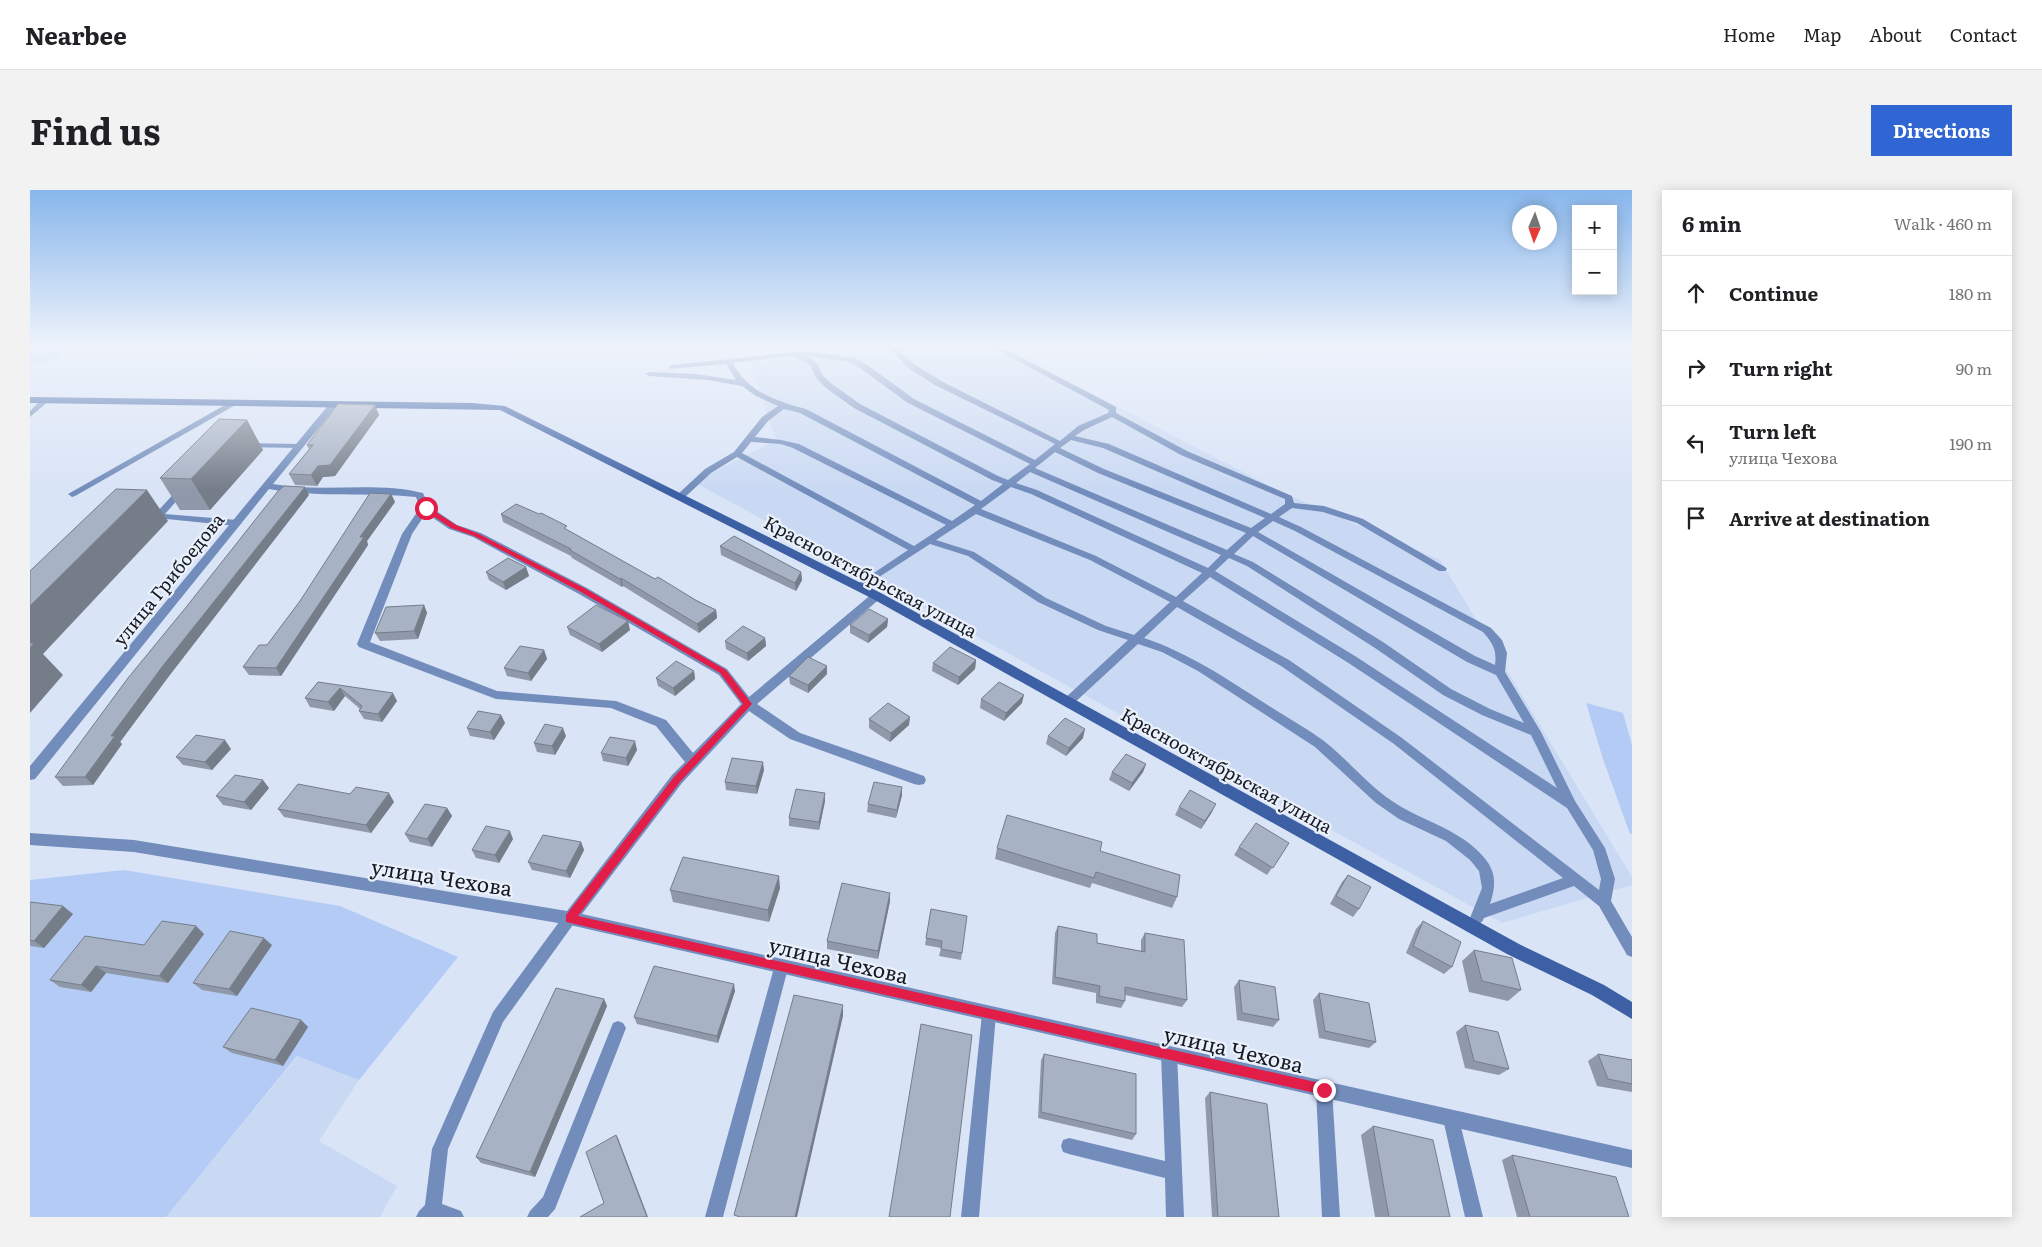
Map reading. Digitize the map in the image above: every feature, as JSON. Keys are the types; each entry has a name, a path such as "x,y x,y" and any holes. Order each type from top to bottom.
{"street":[{"name":"Краснооктябрьская улица","path":"30,400 502,408 681,496 877,596 1470,926 1598,990 1632,1011"},
{"name":"улица Грибоедова","path":"30,775 334,405"},
{"path":"267,486 288,491 398,492 420,495 426,508 453,526 476,535 583,590 723,672 748,704 795,736 918,780"},
{"path":"426,508 407,534 363,644 496,695 612,704 661,723 693,762"},
{"path":"570,918 671,787 748,704 877,596"},
{"name":"улица Чехова","path":"30,839 134,846 570,918 781,968 1632,1160"}],"lane":[{"path":"758,394 784,406 803,411 978,508 1093,558 1176,602 1285,664 1398,741 1604,902 1632,950"},
{"path":"840,394 858,406 995,478 1034,492 1209,572 1352,659 1571,804"},
{"path":"900,394 911,402 1032,466 1250,564 1379,645 1447,692 1486,712 1535,732"},
{"path":"962,394 1061,443 1101,471 1252,532 1471,659 1500,672 1535,732 1571,804 1598,848 1608,879 1604,902"},
{"path":"1085,394 1114,409 1112,414"},
{"path":"30,415 46,400"},
{"path":"72,494 235,404"},
{"path":"681,496 708,471 737,454 765,419 784,406"},
{"path":"859,587 978,508 1081,428 1112,414"},
{"path":"1112,414 1184,453 1289,498 1290,505"},
{"path":"749,439 781,442 796,446 952,525"},
{"path":"1061,443 1106,446 1298,529 1487,630 1498,643 1502,653 1500,672"},
{"path":"234,444 300,446"},
{"path":"737,454 916,550"},
{"path":"159,515 192,480"},
{"path":"1068,702 1252,532 1290,505 1324,509 1360,521 1442,569"},
{"path":"141,515 237,523"},
{"path":"929,541 971,554 1042,600 1102,628 1166,649 1202,668 1320,744 1380,799 1403,814 1451,837 1475,856 1485,869 1489,888 1479,914 1470,926"},
{"path":"1479,914 1574,880"},
{"path":"455,1217 429,1213 440,1149 498,1017 570,918"},
{"path":"714,1217 781,968"},
{"path":"970,1217 989,1014"},
{"path":"536,1217 549,1203 618,1028"},
{"path":"1168,1054 1175,1217"},
{"path":"1324,1090 1331,1217"},
{"path":"1451,1119 1474,1217"},
{"path":"1069,1146 1174,1172"}],"shaded area":[{"path":"761,394 1093,394 1281,492 1440,560 1632,877 1632,885 1502,923 694,482 776,440"},
{"path":"1586,703 1623,713 1632,745 1632,834 1630,834 1603,759"},
{"path":"124,870 340,906 458,957 359,1080 297,1056 166,1217 30,1217 30,880"},
{"path":"298,1056 359,1080 319,1141 397,1186 380,1217 166,1217"}],"building":[{"path":"338,404 375,405 330,465 318,466 311,475 289,474 313,445 307,445"},
{"path":"219,419 247,420 191,479 160,478"},
{"path":"284,486 305,487 162,667 111,736 115,736 85,777 55,777 128,678 278,491"},
{"path":"116,489 147,490 30,606 30,571"},
{"path":"370,493 391,494 360,537 364,537 276,668 243,667 259,645 267,645 300,601"},
{"path":"516,504 539,514 541,513 567,526 564,528 655,579 658,577 697,601 716,610 697,624 571,549 501,514"},
{"path":"734,536 801,572 795,583 720,546"},
{"path":"508,558 526,567 503,582 486,572"},
{"path":"424,605 414,631 375,633 386,607"},
{"path":"596,605 628,621 599,644 567,627"},
{"path":"869,609 888,619 869,635 850,625"},
{"path":"743,626 765,638 747,653 725,641"},
{"path":"520,646 544,650 528,673 504,668"},
{"path":"950,647 976,660 959,677 933,663"},
{"path":"808,657 827,666 808,685 789,676"},
{"path":"676,661 694,671 673,688 656,678"},
{"path":"318,682 393,693 378,714 359,711 362,706 340,688 328,702 305,698"},
{"path":"999,682 1024,695 1006,713 981,699"},
{"path":"888,703 910,717 891,733 869,719"},
{"path":"478,711 501,715 490,732 467,728"},
{"path":"1065,718 1085,729 1069,748 1048,736"},
{"path":"545,724 563,728 552,746 534,743"},
{"path":"196,735 225,740 205,762 176,757"},
{"path":"610,737 635,741 626,758 601,753"},
{"path":"1126,754 1146,764 1132,783 1112,772"},
{"path":"732,758 763,762 756,786 725,782"},
{"path":"235,775 263,780 244,802 216,796"},
{"path":"874,782 902,787 897,810 868,804"},
{"path":"298,784 350,794 356,787 389,793 366,825 278,809"},
{"path":"796,789 825,793 819,822 789,818"},
{"path":"1190,790 1216,804 1205,821 1179,807"},
{"path":"425,804 447,808 427,839 405,834"},
{"path":"1007,815 1102,842 1100,851 1180,875 1177,897 1096,872 1094,878 997,848"},
{"path":"1256,823 1289,843 1273,868 1239,847"},
{"path":"486,826 510,831 495,855 472,850"},
{"path":"543,835 581,842 566,871 528,862"},
{"path":"683,857 779,876 768,910 670,890"},
{"path":"1348,875 1371,887 1359,909 1336,896"},
{"path":"842,883 890,893 878,951 827,941"},
{"path":"30,902 63,906 34,941 30,940"},
{"path":"931,909 967,916 962,953 941,949 942,941 926,938"},
{"path":"162,921 196,926 159,976 96,966 81,985 50,980 85,936 144,945"},
{"path":"1423,921 1461,942 1452,967 1413,946"},
{"path":"1058,926 1097,934 1097,943 1145,952 1145,933 1184,940 1187,1000 1125,987 1125,1001 1099,996 1100,986 1055,977"},
{"path":"230,931 264,938 229,989 193,983"},
{"path":"1474,950 1512,958 1521,990 1482,981"},
{"path":"654,966 734,984 717,1036 634,1017"},
{"path":"1239,980 1275,987 1279,1020 1242,1013"},
{"path":"556,988 604,999 530,1172 476,1157"},
{"path":"1319,993 1369,1003 1376,1042 1325,1031"},
{"path":"794,995 843,1005 795,1217 740,1217 734,1215"},
{"path":"251,1008 301,1020 275,1060 223,1047"},
{"path":"921,1024 972,1035 950,1217 889,1217"},
{"path":"1465,1025 1498,1032 1509,1069 1474,1061"},
{"path":"1044,1054 1136,1074 1136,1134 1041,1112"},
{"path":"1598,1054 1632,1060 1632,1084 1608,1079"},
{"path":"1210,1092 1267,1104 1279,1217 1218,1217"},
{"path":"1373,1126 1433,1140 1450,1217 1389,1217"},
{"path":"616,1135 647,1217 580,1217 604,1203 586,1152"},
{"path":"1512,1155 1616,1177 1629,1217 1530,1217"}],"route":[{"path":"426,508 453,526 476,535 583,590 723,672 748,704 677,779 570,918 781,968 1324,1090"}]}
